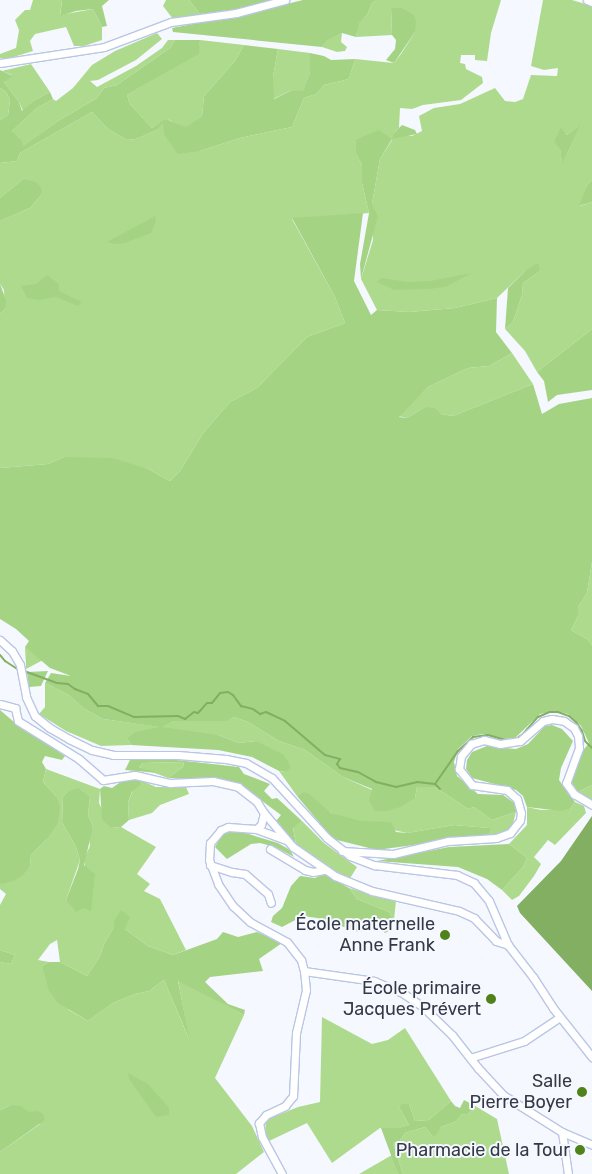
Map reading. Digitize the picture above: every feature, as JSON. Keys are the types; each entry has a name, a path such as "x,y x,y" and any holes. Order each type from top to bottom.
{"street":[{"path":"0,63 42,55 97,49 122,42 171,22 236,13 285,0"},
{"path":"587,0 592,2"},
{"path":"0,640 12,651 20,665 29,706 35,716 55,731 82,745 113,755 166,754 212,758 239,762 255,767 279,785 318,830 342,851 361,862 448,873 474,883 489,901 508,945 533,977 560,1017 592,1057"},
{"path":"0,704 16,708 29,706"},
{"path":"16,708 18,720 78,759 103,780 135,775 180,784 221,782 238,787 252,796 286,840 302,855 324,870 346,882 372,891 459,911 474,918 496,941 508,945"},
{"path":"342,851 393,854 448,841 496,838 510,833 520,820 521,813 517,799 507,790 472,784 460,770 460,756 471,744 484,740 500,744 520,741 543,721 552,719 564,722 574,728 578,736 579,748 566,783 574,794 592,805"},
{"path":"256,829 261,825 264,813"},
{"path":"282,1174 262,1137 259,1123 266,1115 286,1106 293,1096 296,1033 306,990 304,971 300,960 287,942 250,922 233,906 218,884 210,864 210,843 221,830 228,828 256,829 286,840"},
{"path":"270,849 305,870 324,870"},
{"path":"210,864 232,872 246,874 268,894 271,903"},
{"path":"304,971 353,976 395,989 414,1000 437,1019 503,1095 562,1132 592,1145"},
{"path":"470,1058 524,1041 560,1017"},
{"path":"562,1132 568,1174"}],"shaded area":[{"path":"33,0 62,0 60,15 93,9 102,27 102,40 84,46 74,46 66,27 35,34 30,41 33,51 7,59 0,58 0,54 16,48 19,30 15,20 25,10 30,10"},
{"path":"62,0 109,0 102,6 107,26 102,27 93,9 76,11 60,16"},
{"path":"166,0 189,0 200,14 173,19 163,6"},
{"path":"189,0 273,0 239,9 200,14"},
{"path":"303,0 377,0 372,3 367,15 359,23 356,37 342,33 326,41 322,47 173,32 172,28 246,14"},
{"path":"377,0 501,0 491,33 487,61 475,60 475,55 461,55 460,63 465,64 466,69 482,77 483,83 461,100 423,105 412,109 400,108 399,128 394,133 412,136 422,131 419,116 434,108 460,104 495,88 505,101 515,102 523,99 531,75 557,76 558,68 544,70 531,66 543,0 572,0 592,6 592,180 587,185 580,206 592,202 592,329 537,372 525,351 505,329 513,322 522,295 523,283 540,271 525,271 497,298 455,308 409,312 377,310 361,279 373,240 372,204 380,159 392,140 379,131 356,139 356,154 362,165 362,183 369,213 292,219 335,297 345,323 307,337 257,388 230,402 204,432 180,471 170,481 148,469 64,457 48,464 0,468 0,314 5,309 4,290 0,284 0,221 30,208 42,194 23,179 0,198 0,163 17,161 20,153 92,112 108,129 127,140 136,139 157,130 161,123 152,128 130,104 127,95 198,54 200,40 244,45 235,61 204,96 202,116 186,128 167,119 200,151 240,138 292,127 304,98 316,94 324,85 349,79 355,59 394,63 401,54 415,32 391,8 392,35 356,37 358,23 367,15 372,3","holes":["579,126 562,162 560,148 561,128 567,135"]},
{"path":"391,8 402,8 414,15 416,21 415,32 394,63 386,60 395,49 396,40 392,35"},
{"path":"157,33 162,39 136,60 98,80 90,81 97,87 136,66 162,48 168,40 175,40 170,48 117,85 104,88 97,98 58,121 22,147 12,131 37,108 53,99 56,101 73,88 92,65 115,51"},
{"path":"342,33 341,42 347,47 345,51 337,52 322,47 325,41"},
{"path":"175,40 200,40 199,54 127,95 130,104 152,128 166,119 186,127 202,116 204,96 235,61 244,45 278,49 273,77 274,99 292,90 303,91 310,73 310,53 324,56 331,60 355,59 349,79 324,85 316,94 304,98 292,127 240,138 200,151 178,154 164,134 163,123 157,130 136,139 127,140 108,129 92,112 20,153 17,161 0,163 0,120 8,115 10,100 6,92 0,88 0,70 13,76 4,82 19,102 22,111 33,101 50,92 53,99 37,108 12,131 22,141 23,146 58,121 97,98 104,88 117,85 170,48"},
{"path":"278,49 310,53 310,73 303,92 292,90 273,99 273,77"},
{"path":"31,64 50,92 33,101 23,111 19,102 4,82 12,75 2,71"},
{"path":"0,88 6,92 10,100 8,115 0,120"},
{"path":"402,125 415,130 417,134 392,139 394,133"},
{"path":"580,125 562,163 560,149 554,142 561,127 567,135"},
{"path":"379,130 392,139 380,159 372,204 378,216 361,279 360,264 369,213 362,183 362,165 356,154 356,139"},
{"path":"23,179 36,182 41,187 42,194 30,208 0,221 0,198"},
{"path":"592,180 592,202 579,206 587,185"},
{"path":"363,213 354,281 371,315 377,310 409,312 455,308 497,298 496,332 512,353 489,366 468,368 428,387 399,417 407,418 425,407 435,408 441,414 453,416 533,384 542,414 559,404 592,398 592,562 587,593 578,607 578,616 571,630 587,639 592,645 592,785 578,792 572,783 572,773 581,753 589,743 581,726 568,714 557,711 540,714 515,738 503,739 483,734 472,736 458,749 454,762 457,776 478,794 503,795 516,804 516,812 492,820 474,807 468,809 435,787 417,787 415,798 400,807 388,811 375,811 369,801 372,789 343,777 305,750 279,741 248,722 234,717 227,721 174,721 162,727 218,735 239,743 256,741 284,755 291,767 286,772 279,771 252,757 218,750 131,745 127,738 136,732 159,727 103,719 83,708 69,695 45,683 51,673 71,676 50,668 25,647 29,641 16,629 0,619 0,468 48,464 64,457 113,458 148,469 170,481 180,471 204,432 230,402 257,388 307,337 345,323 335,297 292,218"},
{"path":"155,216 156,221 151,233 125,243 115,244 107,242"},
{"path":"538,263 540,271 523,283 522,295 513,322 505,329 508,288 525,271"},
{"path":"472,273 445,287 429,289 394,290 377,282 381,278 409,282 430,281"},
{"path":"47,275 59,284 59,291 82,302 78,306 56,297 39,300 27,298 21,286 36,284"},
{"path":"0,284 6,300 5,309 0,314"},
{"path":"592,329 592,390 557,395 548,402 544,381 537,372"},
{"path":"512,353 533,384 453,416 441,414 425,407 407,418 398,416 428,387 468,368 489,366"},
{"path":"592,562 592,645 587,639 571,630 578,616 578,607 587,593"},
{"path":"25,647 43,660 26,669"},
{"path":"48,671 41,686 29,687 27,672"},
{"path":"45,683 69,695 83,708 103,719 161,727 174,721 226,721 234,717 248,722 279,741 305,750 343,777 372,790 415,798 417,787 435,787 468,809 474,807 492,820 516,812 512,827 501,834 487,835 489,828 454,825 407,833 345,819 331,813 302,792 297,796 279,771 286,772 256,741 239,743 218,735 127,738 131,745 101,746 66,731 39,714 45,707"},
{"path":"0,710 14,722 65,756 62,760 45,756 42,762 46,769 43,782 56,796 60,807 58,823 47,839 31,855 30,866 23,875 12,882 2,884 0,883"},
{"path":"552,725 562,729 573,741 561,768 559,780 575,802 570,809 561,811 527,807 523,796 516,790 472,778 466,769 467,760 472,752 487,746 516,749 528,744 545,726"},
{"path":"168,759 239,767 244,774 270,784 264,791 272,799 277,798 302,821 293,828 296,844 276,821 281,815 242,786 227,780 168,778 183,767 184,762 143,763 139,767 158,773 125,770 130,760"},
{"path":"184,762 183,767 168,778 139,767 143,763"},
{"path":"46,769 100,789 99,803 111,828 121,827 156,847 137,874 150,884 144,891 160,899 186,950 173,955 148,946 125,929 114,927 104,944 100,956 87,976 60,962 57,940 50,944 38,960 49,962 42,966 69,1010 88,1021 113,1003 135,994 149,991 164,980 189,1039 178,980 244,1015 215,1078 252,1126 264,1152 236,1174 0,1174 0,1152 40,1124 29,1113 11,1105 0,1110 0,962 11,964 15,955 0,950 0,905 6,894 0,889 0,883 12,882 30,866 31,855 47,839 56,796 43,782","holes":["67,792 90,797 88,815 93,827 89,838 90,846 84,859 91,910 66,900 80,860 76,847 62,822 63,797"]},
{"path":"138,779 156,787 186,787 189,794 160,805 152,813 129,820 128,802"},
{"path":"138,779 141,784 132,792 128,802 129,820 121,827 111,828 102,819 100,789 104,786 112,788 122,781"},
{"path":"592,785 592,800 578,792"},
{"path":"78,788 90,797 88,815 93,827 84,865 95,874 91,911 83,908 76,912 66,900 80,860 76,847 62,822 63,797 67,792"},
{"path":"302,792 308,793 331,813 361,821 391,822 396,832 407,833 454,825 490,828 490,832 487,835 377,850 333,839 297,796"},
{"path":"575,802 584,806 586,813 555,845 548,840 534,857 541,864 534,876 519,896 512,900 502,890 523,867 527,858 509,844 527,825 527,807 541,810 570,809"},
{"path":"592,816 592,991 520,913 517,906 561,861"},
{"path":"302,821 324,843 357,867 349,880 296,844 293,827"},
{"path":"224,832 242,832 278,843 290,850 294,857 275,847 260,843 251,844 227,859 215,847"},
{"path":"509,844 527,858 523,867 502,890 487,879 458,867 377,861 449,847"},
{"path":"324,874 349,888 357,899 389,912 394,920 391,930 385,933 371,922 368,929 359,932 317,918 303,916 282,927 271,922 273,916 282,908 291,886 300,876 315,878"},
{"path":"349,888 396,901 394,920 389,912 357,899"},
{"path":"121,910 130,917 125,929 148,946 173,955 217,939 223,932 238,937 257,932 282,943 259,959 263,971 210,977 205,982 228,1004 245,1010 244,1015 178,981 190,1041 164,980 149,991 135,994 113,1003 88,1021 58,1003 49,991 42,966 49,962 60,962 87,976 100,956 104,944 114,927 114,921"},
{"path":"0,950 15,955 11,964 0,962"},
{"path":"322,1017 372,1044 388,1040 405,1028 451,1101 429,1120 415,1121 409,1104 399,1107 409,1125 399,1128 380,1128 332,1163 307,1123 269,1141 265,1132 266,1120 298,1107 320,1102"},
{"path":"128,1073 148,1084 169,1108 169,1115 156,1117 129,1079"},
{"path":"464,1100 477,1107 466,1115 462,1114 455,1122 441,1127 436,1135 432,1136 425,1127 405,1133 399,1142 393,1143 403,1174 398,1174 381,1128 398,1128 409,1125 399,1107 402,1104 409,1104 415,1121 429,1120 451,1101 460,1108"},
{"path":"11,1105 21,1106 29,1112 38,1111 43,1114 45,1120 0,1152 0,1110"},
{"path":"477,1107 497,1119 509,1174 403,1174 393,1143 399,1142 405,1133 425,1127 432,1136 441,1127 455,1122 462,1114 466,1115"},
{"path":"392,1155 398,1174 359,1174"}],"waterway":[{"path":"0,655 5,661 19,670"},
{"path":"24,671 57,683 68,684 88,694 98,706 108,706 134,717 178,716 185,719 194,712 198,713 207,703 212,703 220,693 228,692 233,695 241,706 253,709 260,714 266,712 285,721 325,755 340,759 337,764 340,768 358,772 376,782 396,787 417,782 435,784 440,789"},
{"path":"516,739 538,717 550,712 558,712 569,716 576,722 582,731 585,741 592,748"},
{"path":"435,784 458,751 473,737 488,735 506,740"}],"place":[{"name":"École maternelle Anne Frank","path":"445,935"},
{"name":"École primaire Jacques Prévert","path":"491,999"},
{"name":"Salle Pierre Boyer","path":"582,1092"},
{"name":"Pharmacie de la Tour","path":"580,1150"}]}
